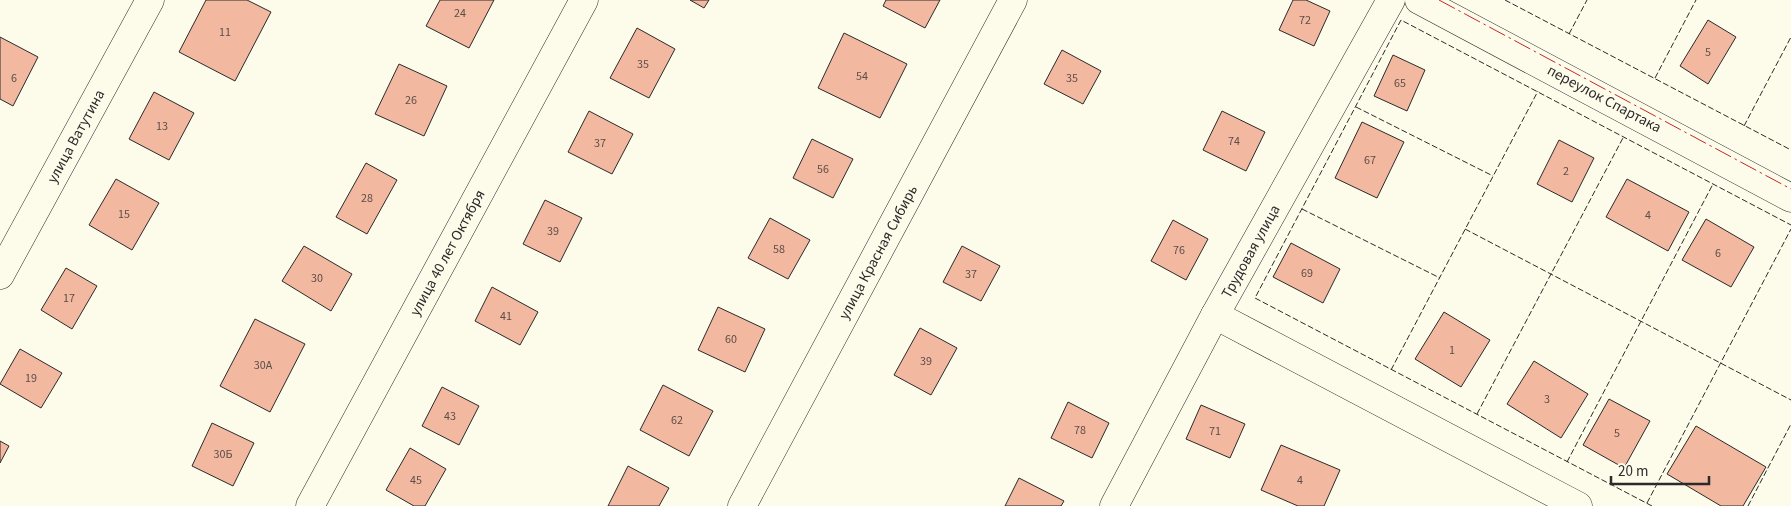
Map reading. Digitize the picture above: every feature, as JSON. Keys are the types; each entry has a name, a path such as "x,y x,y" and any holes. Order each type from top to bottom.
{"street":[{"name":"улица Ватутина","path":"0,274 150,0"},
{"name":"улица 40 лет Октября","path":"310,506 584,0"},
{"name":"улица Красная Сибирь","path":"742,506 1013,0"},
{"name":"Трудовая улица","path":"1114,506 1215,315 1391,0"},
{"name":"переулок Спартака","path":"1419,0 1791,198"},
{"path":"1215,315 1578,506"}],"building":[{"path":"206,0 247,0 271,12 235,81 179,52"},
{"path":"440,0 494,0 469,48 426,26"},
{"path":"690,0 709,0 704,8"},
{"path":"886,0 940,0 925,28 883,6"},
{"path":"1293,0 1306,0 1330,11 1314,46 1279,30"},
{"path":"1708,20 1736,37 1708,84 1680,66"},
{"path":"637,28 675,49 649,98 610,78"},
{"path":"844,33 907,64 880,118 818,88"},
{"path":"0,37 38,57 13,106 0,99"},
{"path":"1062,50 1101,71 1083,104 1044,84"},
{"path":"1393,55 1425,70 1407,111 1374,96"},
{"path":"399,64 447,86 424,136 375,114"},
{"path":"154,92 194,113 169,160 129,139"},
{"path":"589,111 633,134 612,174 568,152"},
{"path":"1222,111 1265,132 1246,171 1203,150"},
{"path":"1362,122 1404,142 1377,198 1335,178"},
{"path":"812,139 853,159 833,198 793,178"},
{"path":"1559,140 1594,158 1572,202 1537,184"},
{"path":"366,163 397,180 367,234 336,217"},
{"path":"116,179 159,203 132,250 89,225"},
{"path":"1627,179 1689,212 1668,251 1606,217"},
{"path":"545,200 582,218 560,262 523,244"},
{"path":"770,218 810,240 788,279 748,258"},
{"path":"1706,219 1754,247 1731,287 1682,260"},
{"path":"1173,220 1208,239 1186,280 1151,261"},
{"path":"1291,243 1340,269 1323,303 1273,277"},
{"path":"304,246 352,274 331,311 282,281"},
{"path":"962,246 1000,266 981,301 943,282"},
{"path":"66,268 97,286 72,329 41,310"},
{"path":"492,287 538,312 520,345 475,321"},
{"path":"718,307 765,329 745,372 698,350"},
{"path":"1444,312 1490,340 1461,387 1415,359"},
{"path":"255,319 305,344 270,412 220,386"},
{"path":"920,328 957,348 931,395 894,375"},
{"path":"20,349 62,373 41,408 0,384"},
{"path":"1534,361 1588,394 1561,438 1507,404"},
{"path":"663,385 713,411 689,456 640,430"},
{"path":"442,387 479,406 459,445 422,426"},
{"path":"1609,399 1650,421 1624,468 1583,445"},
{"path":"1068,402 1109,423 1092,458 1051,438"},
{"path":"1201,405 1245,424 1230,458 1186,439"},
{"path":"212,423 254,443 233,486 192,466"},
{"path":"1696,426 1766,467 1743,506 1721,506 1667,474"},
{"path":"0,441 9,446 0,463"},
{"path":"1281,445 1340,470 1324,506 1298,506 1261,490"},
{"path":"410,448 446,469 425,506 414,506 386,490"},
{"path":"628,466 669,488 659,506 608,506"},
{"path":"1019,478 1064,501 1061,506 1005,506"}],"fence":[{"path":"1505,0 1791,150"},
{"path":"1569,34 1587,0"},
{"path":"1655,78 1696,0"},
{"path":"1652,506 1255,298 1401,20 1791,225"},
{"path":"1744,126 1791,37"},
{"path":"1391,370 1538,91"},
{"path":"1356,107 1493,176"},
{"path":"1477,414 1624,136"},
{"path":"1567,462 1713,184"},
{"path":"1302,209 1440,278"},
{"path":"1465,229 1791,400"},
{"path":"1647,503 1791,229"},
{"path":"1748,506 1791,424"}],"power":[{"path":"1439,0 1791,189"}]}
